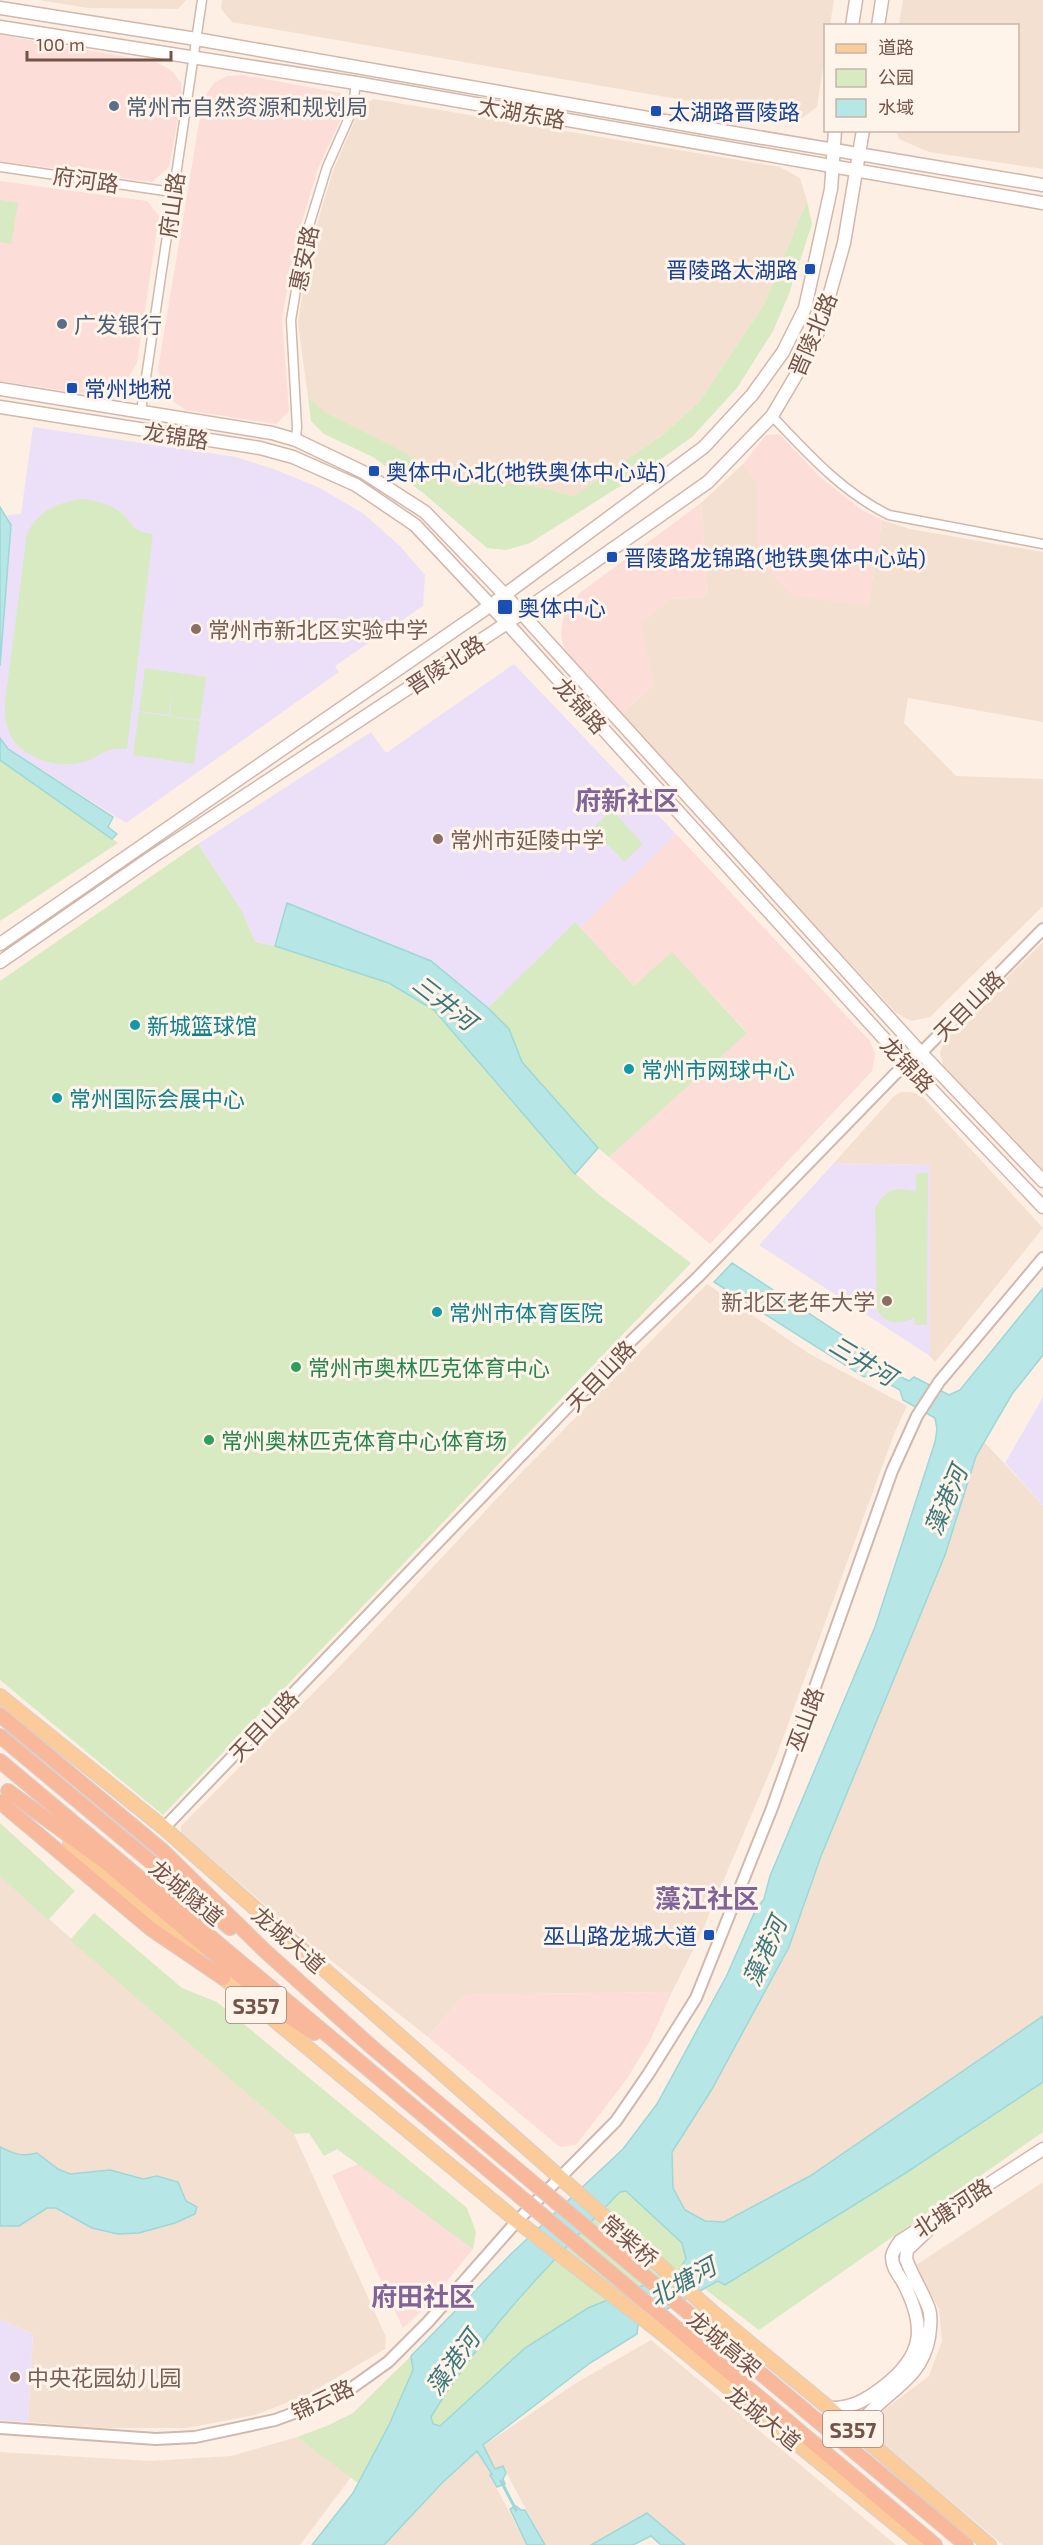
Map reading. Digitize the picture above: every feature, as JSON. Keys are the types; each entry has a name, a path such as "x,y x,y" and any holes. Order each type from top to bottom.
{"highway":[{"path":"0,1715 163,1851 264,1950 374,2049"},
{"name":"龙城隧道","path":"0,1736 374,2049"},
{"name":"龙城隧道","path":"0,1761 362,2063"},
{"path":"3,1792 104,1862 288,2016 362,2063"},
{"name":"龙城高架","path":"374,2049 966,2545"},
{"name":"龙城高架","path":"362,2063 935,2545"}],"main road":[{"path":"852,24 856,0"},
{"path":"878,24 882,0"},
{"name":"太湖东路","path":"0,8 196,39 1043,185"},
{"name":"太湖东路","path":"0,27 356,83 1043,203"},
{"name":"晋陵北路","path":"0,944 491,605 704,447 752,395 783,352 805,308 820,244 835,132"},
{"name":"晋陵北路","path":"0,962 152,857 507,623 708,482 772,416 808,355 821,325 844,243 863,132"},
{"name":"龙锦路","path":"0,389 272,433 296,440 363,472 425,512 505,595 921,1053 1043,1181"},
{"name":"龙锦路","path":"0,407 260,448 293,457 356,485 416,525 908,1065 1043,1207"},
{"name":"龙城大道","path":"0,1696 164,1828 572,2189"},
{"name":"S357","path":"3,1792 223,1978 522,2225"},
{"name":"北塘河路","path":"829,2408 850,2406 876,2392 905,2367 915,2352 919,2334 917,2316 894,2268 892,2255 900,2241 1043,2149"},
{"name":"北塘河路","path":"865,2439 865,2418 873,2408 908,2379 921,2363 928,2344 931,2324 929,2310 910,2270 906,2259 907,2250 915,2240 930,2229 1043,2158"},
{"name":"常柴桥","path":"572,2189 716,2315 829,2408"},
{"name":"龙城大道","path":"522,2225 664,2335 921,2545"},
{"name":"S357","path":"829,2408 989,2545"}],"street":[{"name":"府山路","path":"141,411 202,0"},
{"name":"惠安路","path":"296,440 291,320 304,242 327,166 352,111 356,83"},
{"name":"府河路","path":"0,167 172,192"},
{"path":"772,416 826,472 867,504 889,515 1043,544"},
{"name":"天目山路","path":"164,1828 628,1344 698,1277 895,1074 921,1053 1043,929"},
{"name":"巫山路","path":"560,2178 616,2121 696,1998 772,1809 892,1471 917,1416 939,1382 1043,1258"},
{"name":"锦云路","path":"0,2428 156,2439 195,2437 275,2420 313,2406 353,2387 388,2362 522,2225 560,2178"}],"shaded area":[{"path":"38,0 186,0 178,9 88,8"},
{"path":"222,0 834,0 830,24 824,24 824,62 817,107 799,120 232,22 221,9"},
{"path":"903,0 1043,0 1043,169 929,152 899,139 896,132 1019,132 1019,24 899,24"},
{"path":"0,35 156,62 171,70 181,83 182,97 169,167 152,182 0,161"},
{"path":"243,75 341,93 348,104 318,168 296,242 282,318 289,411 276,424 186,410 174,402 163,388 158,369 203,99 214,83 227,76"},
{"path":"374,99 780,167 800,178 807,201 765,303 700,401 664,434 574,496 538,487 485,481 459,487 405,453 325,412 308,397 298,323 310,247 333,171 361,106"},
{"path":"0,181 147,201 159,216 137,363 120,391 108,397 0,381"},
{"name":"常州市新北区实验中学","path":"33,427 236,457 320,488 364,514 400,546 425,575 423,606 335,666 339,672 126,823 8,749 0,738 0,666 11,525 7,515 21,514"},
{"path":"779,434 821,478 862,510 882,520 868,606 793,596 757,561 757,481 743,464 766,435"},
{"path":"743,464 757,481 757,561 868,606 882,520 910,529 1043,552 1043,722 908,698 904,723 956,776 1043,779 1043,906 930,1017 911,1021 896,1013 620,715 654,685 640,624 670,599 707,597 701,503"},
{"path":"701,503 707,597 670,599 641,624 654,685 620,715 565,651 561,635 563,619 570,605 581,592"},
{"name":"常州市延陵中学","path":"514,664 676,834 580,928 575,923 488,1008 431,961 287,903 275,946 255,942 242,911 198,844 371,732 386,753"},
{"path":"676,834 870,1041 875,1054 872,1071 710,1244 609,1157 747,1032 672,953 634,986 580,928"},
{"path":"1043,942 1043,1177 944,1068 940,1053 946,1037"},
{"path":"901,1092 912,1092 922,1096 1043,1228 935,1362 930,1356 930,1165 834,1163 893,1097"},
{"name":"新北区老年大学","path":"834,1163 930,1165 930,1356 759,1245"},
{"path":"707,1284 808,1353 907,1406 894,1434 776,1757 700,1936 672,1992 464,1995 428,2037 314,1947 181,1833 181,1826 345,1661 518,1476"},
{"path":"1043,1397 1043,1505 1005,1463"},
{"path":"984,1442 1043,1505 1043,2016 810,2176 724,2222 705,2221 684,2210 673,2188 672,2152 712,2089 789,1947 821,1856 945,1555 976,1456"},
{"path":"0,1876 294,2134 386,2337 385,2349 309,2394 255,2415 187,2428 103,2428 28,2422 33,2334 0,2319"},
{"path":"672,1992 650,2041 626,2080 576,2145 560,2147 428,2037 464,1995"},
{"path":"359,2164 473,2249 426,2307 403,2328 332,2175"},
{"path":"1043,2182 1043,2545 1003,2545 884,2445 879,2434 880,2424 884,2410 929,2376 942,2341 939,2309 916,2265"},
{"name":"中央花园幼儿园","path":"0,2319 33,2334 28,2422 0,2420"},
{"path":"651,2340 896,2545 685,2545 647,2513 591,2545 545,2545 503,2466 495,2469 483,2446 576,2383"},
{"path":"297,2437 351,2477 300,2545 0,2545 0,2452 150,2461 231,2456"},
{"path":"477,2451 492,2474 490,2476 527,2545 384,2545 442,2483"}],"green space":[{"path":"0,200 18,203 11,244 0,242"},
{"path":"807,201 812,224 789,294 773,331 737,388 692,437 641,473 530,543 506,550 487,548 422,492 373,457 324,434 311,421 308,397 325,412 406,453 459,487 485,481 538,487 574,496 664,434 700,401 765,303"},
{"path":"82,499 110,506 119,511 136,529 153,534 127,749 108,750 90,760 73,764 52,763 32,756 15,743 7,726 5,702 27,534 37,519 49,509"},
{"path":"145,668 206,677 200,720 170,716 173,687 169,715 139,711"},
{"path":"139,712 200,721 194,764 133,755"},
{"path":"0,760 118,843 0,921"},
{"path":"612,810 643,844 624,862 593,828"},
{"name":"常州市奥林匹克体育中心","path":"198,844 242,911 255,942 275,946 389,983 434,1009 488,1008 575,922 634,986 672,952 747,1033 609,1157 598,1148 575,1173 598,1194 691,1263 163,1815 0,1680 0,981"},
{"path":"916,1173 928,1173 927,1325 915,1325 914,1318 903,1322 889,1321 877,1310 875,1209 886,1193 896,1189 916,1192"},
{"path":"0,1823 75,1891 48,1920 0,1876"},
{"path":"94,1913 182,1988 217,2002 467,2208 476,2232 473,2249 337,2149 324,2156 309,2133 294,2134 70,1940"},
{"path":"1043,2082 1043,2132 759,2330 705,2289 904,2174"},
{"path":"627,2191 682,2243 686,2259 679,2271 588,2308 525,2348 440,2427 433,2424 431,2417 472,2356 495,2327 594,2218 620,2192"},
{"path":"411,2356 413,2370 389,2425 358,2483 297,2437 353,2413"}],"water":[{"path":"0,507 11,525 0,666"},
{"path":"0,738 8,749 113,817 108,827 117,834 112,839 0,760"},
{"name":"三井河","path":"287,903 431,961 488,1008 509,1029 522,1062 598,1148 575,1174 434,1010 389,983 275,946"},
{"path":"732,1263 877,1358 879,1366 909,1381 914,1377 949,1395 960,1390 1043,1288 1043,1355 1012,1394 976,1456 945,1555 821,1856 789,1947 712,2089 672,2152 673,2188 685,2210 705,2221 724,2222 810,2176 1043,2016 1043,2082 904,2174 725,2285 718,2281 638,2325 637,2334 590,2363 483,2445 495,2469 503,2466 506,2473 503,2479 505,2484 497,2487 490,2475 492,2474 477,2451 442,2483 384,2545 312,2545 353,2493 389,2425 413,2370 411,2356 511,2254 623,2149 657,2104 727,1975 756,1909 764,1899 770,1876 875,1627 935,1442 937,1429 935,1418 903,1400 900,1390 871,1374 864,1377 714,1282","holes":["626,2191 682,2243 686,2259 679,2271 588,2308 525,2348 440,2426 433,2424 431,2417 472,2356 495,2327 543,2272 620,2192"]},
{"path":"0,2147 18,2154 37,2153 58,2169 70,2174 110,2170 143,2179 157,2176 178,2182 186,2201 197,2207 195,2214 175,2223 139,2233 118,2234 92,2228 56,2208 47,2208 19,2226 0,2226"},
{"path":"516,2506 525,2510 545,2545 527,2545 510,2509"},
{"path":"647,2513 685,2545 661,2545 651,2536 633,2545 591,2545"}],"waterway":[{"path":"501,2481 516,2510"}],"place":[{"name":"常州市自然资源和规划局","path":"114,106"},
{"name":"太湖路晋陵路","path":"656,111"},
{"name":"晋陵路太湖路","path":"810,269"},
{"name":"广发银行","path":"62,324"},
{"name":"常州地税","path":"72,388"},
{"name":"奥体中心北(地铁奥体中心站)","path":"374,471"},
{"name":"晋陵路龙锦路(地铁奥体中心站)","path":"612,557"},
{"name":"奥体中心","path":"505,607"},
{"name":"常州市新北区实验中学","path":"196,629"},
{"name":"常州市延陵中学","path":"438,839"},
{"name":"新城篮球馆","path":"135,1025"},
{"name":"常州市网球中心","path":"629,1069"},
{"name":"常州国际会展中心","path":"57,1098"},
{"name":"新北区老年大学","path":"887,1301"},
{"name":"常州市体育医院","path":"437,1312"},
{"name":"常州市奥林匹克体育中心","path":"296,1367"},
{"name":"常州奥林匹克体育中心体育场","path":"209,1440"},
{"name":"巫山路龙城大道","path":"709,1935"},
{"name":"中央花园幼儿园","path":"15,2377"}],"district":[{"name":"府新社区","path":"627,799"},
{"name":"藻江社区","path":"707,1897"},
{"name":"府田社区","path":"423,2295"}],"water label":[{"name":"藻港河","path":"945,1500"},
{"name":"藻港河","path":"764,1951"},
{"name":"北塘河","path":"682,2281"},
{"name":"藻港河","path":"452,2362"}]}
